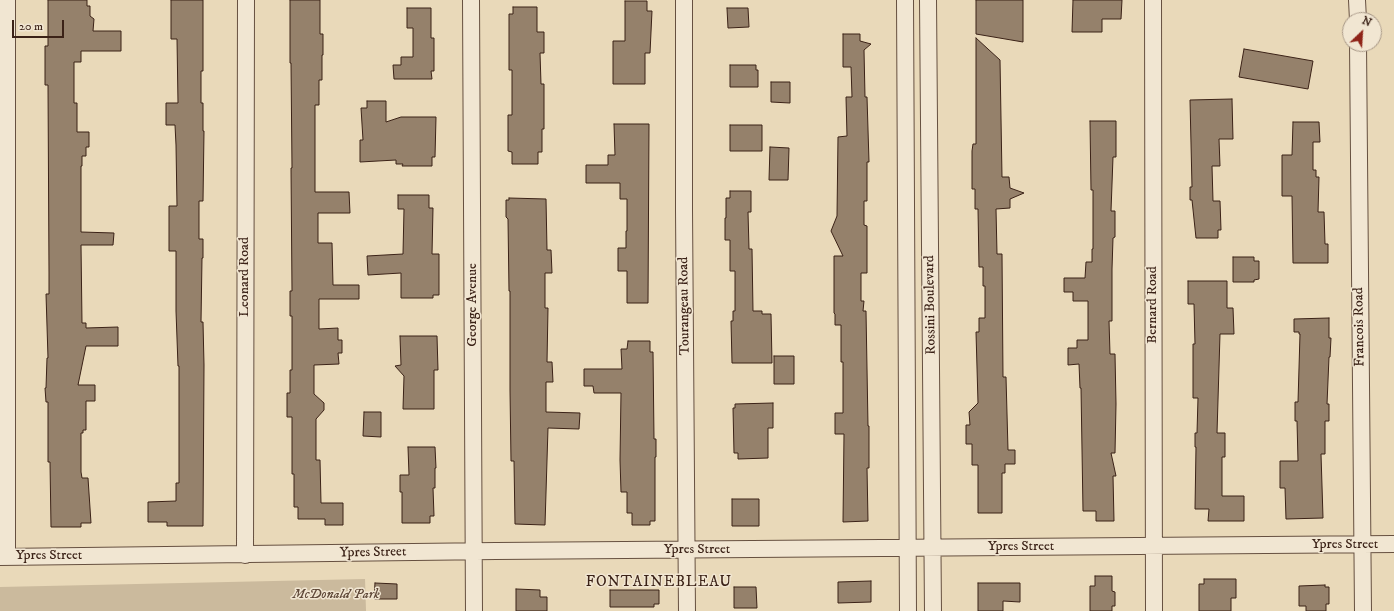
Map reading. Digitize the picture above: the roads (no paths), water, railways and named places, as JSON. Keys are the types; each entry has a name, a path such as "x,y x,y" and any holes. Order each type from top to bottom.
{"street":[{"path":"4,556 7,0"},
{"name":"Leonard Road","path":"245,555 246,0"},
{"name":"George Avenue","path":"471,0 474,611"},
{"name":"Tourangeau Road","path":"684,0 687,611"},
{"name":"Rossini Boulevard","path":"905,0 908,611"},
{"name":"Rossini Boulevard","path":"928,0 933,611"},
{"name":"Bernard Road","path":"1152,0 1154,611"},
{"path":"1357,0 1358,12"},
{"name":"Francois Road","path":"1358,52 1363,611"},
{"name":"Ypres Street","path":"4,556 1394,544"}],"district":[{"name":"FONTAINEBLEAU","path":"659,583"}],"park label":[{"name":"McDonald Park","path":"336,595"}]}
